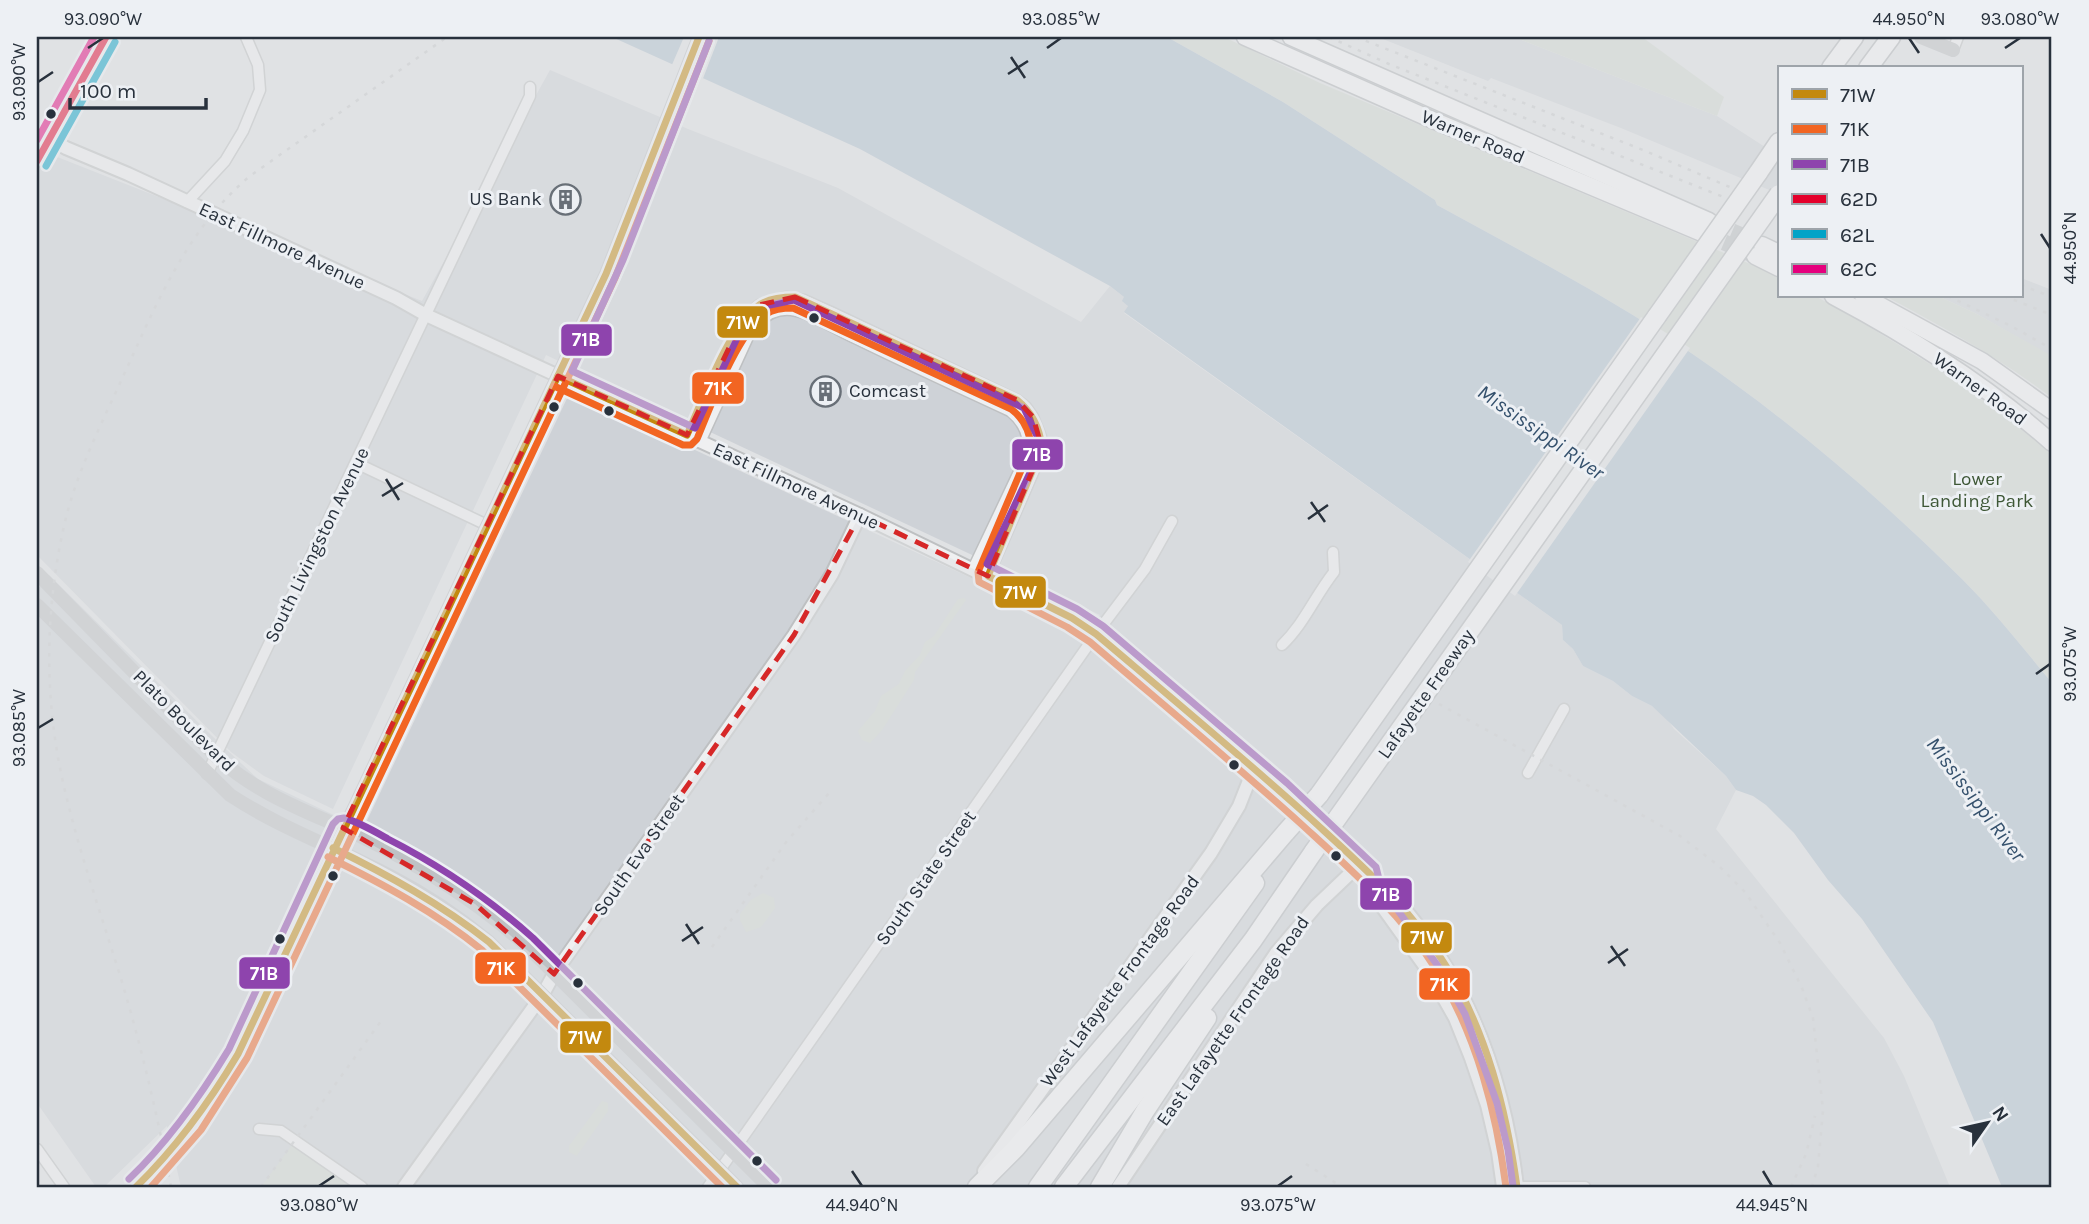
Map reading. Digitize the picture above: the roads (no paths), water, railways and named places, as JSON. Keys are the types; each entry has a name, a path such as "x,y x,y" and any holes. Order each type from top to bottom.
{"highway":[{"name":"Warner Road","path":"1245,37 1428,118 1706,227 1292,37"},
{"path":"1832,66 1854,37"},
{"path":"1869,66 1891,37"},
{"name":"Lafayette Freeway","path":"1288,834 1319,795 1778,143"},
{"name":"Lafayette Freeway","path":"1064,1187 1253,940 1778,195"},
{"path":"1778,253 1758,250 1778,267"},
{"name":"Warner Road","path":"1836,298 1948,365 2052,443"},
{"name":"Warner Road","path":"1867,298 1982,361 2052,411"},
{"path":"975,1187 1024,1138 1288,834"},
{"path":"1038,1187 1288,834"},
{"path":"1100,1187 1145,1111 1222,996 1253,940"}],"main road":[{"path":"37,162 43,136 106,37"},
{"path":"136,1187 167,1157 193,1125 238,1054 614,256 699,37"},
{"path":"1921,37 1956,43"},
{"name":"Plato Boulevard","path":"37,573 216,756 240,776 265,792 429,872 526,945 769,1187"},
{"name":"Plato Boulevard","path":"37,605 207,774 242,803 410,887 469,925 507,958 737,1187"}],"street":[{"path":"187,202 225,161 243,131 260,90 258,65 246,37"},
{"name":"South Livingston Avenue","path":"207,774 530,96 530,87"},
{"name":"East Fillmore Avenue","path":"43,136 860,515 1072,618 1096,634 1254,768 1380,882 1423,932 1446,967 1485,1043 1508,1126 1517,1187"},
{"path":"687,435 737,329 748,314 759,305 786,297 804,300 833,313 1017,400 1033,417 1041,438 1040,459 988,576"},
{"path":"700,442 757,323 778,311 793,310 828,325 1010,411 1022,423 1028,440 1027,455 973,569"},
{"path":"356,463 488,525"},
{"name":"South Eva Street","path":"404,1187 543,994 554,974 794,635 832,575 860,515"},
{"name":"South State Street","path":"708,1187 1096,634 1145,569 1172,521"},
{"path":"1282,645 1296,631 1320,589 1334,572 1333,552"},
{"path":"1528,773 1564,709"},
{"name":"West Lafayette Frontage Road","path":"975,1187 1211,853 1239,806 1254,768"},
{"name":"East Fillmore Avenue","path":"1363,869 1371,891 1429,972 1455,1018 1487,1105 1503,1187"},
{"name":"East Lafayette Frontage Road","path":"1118,1187 1276,953 1317,905 1363,869"},
{"path":"259,1129 281,1131 362,1187"},
{"path":"37,1149 64,1187"},
{"path":"1503,1187 1585,1187"}],"water":[{"name":"Mississippi River","path":"612,37 1167,37 1283,102 1435,200 1437,205 1663,334 1730,380 1799,433 1866,489 1962,579 2052,683 2052,1187 2002,1187 1933,1022 1862,919 1828,880 1794,833 1766,805 1753,796 1736,790 1726,776 1652,706 1583,666 1573,649 1563,640 1562,625 1124,312 1128,306 1122,301 1124,297 1110,286 860,149"}],"tunnel":[{"path":"1710,222 1757,242"},
{"path":"1702,233 1751,254"}],"railway":[{"path":"171,1187 136,1033 78,842 59,762 50,694 49,660 53,593 64,526 91,447 150,317 177,266 209,218 250,176 447,37"},
{"path":"1329,37 1389,64 1726,198"},
{"path":"1356,37 1732,188"},
{"path":"2022,285 2052,297"},
{"path":"1952,298 2052,349"},
{"path":"2009,298 2052,315"},
{"path":"1439,704 1680,836 1719,866 1745,892 1780,943 1813,1018 1823,1110 1818,1166 1812,1187"},
{"path":"712,947 787,841 830,792"},
{"path":"261,1187 384,1017"},
{"path":"1791,1187 1806,1154 1815,1116"},
{"path":"1306,1164 1342,1187"}],"place":[{"name":"US Bank","path":"565,199"},
{"name":"Comcast","path":"826,391"}],"park label":[{"name":"Lower Landing Park","path":"1977,490"}]}
